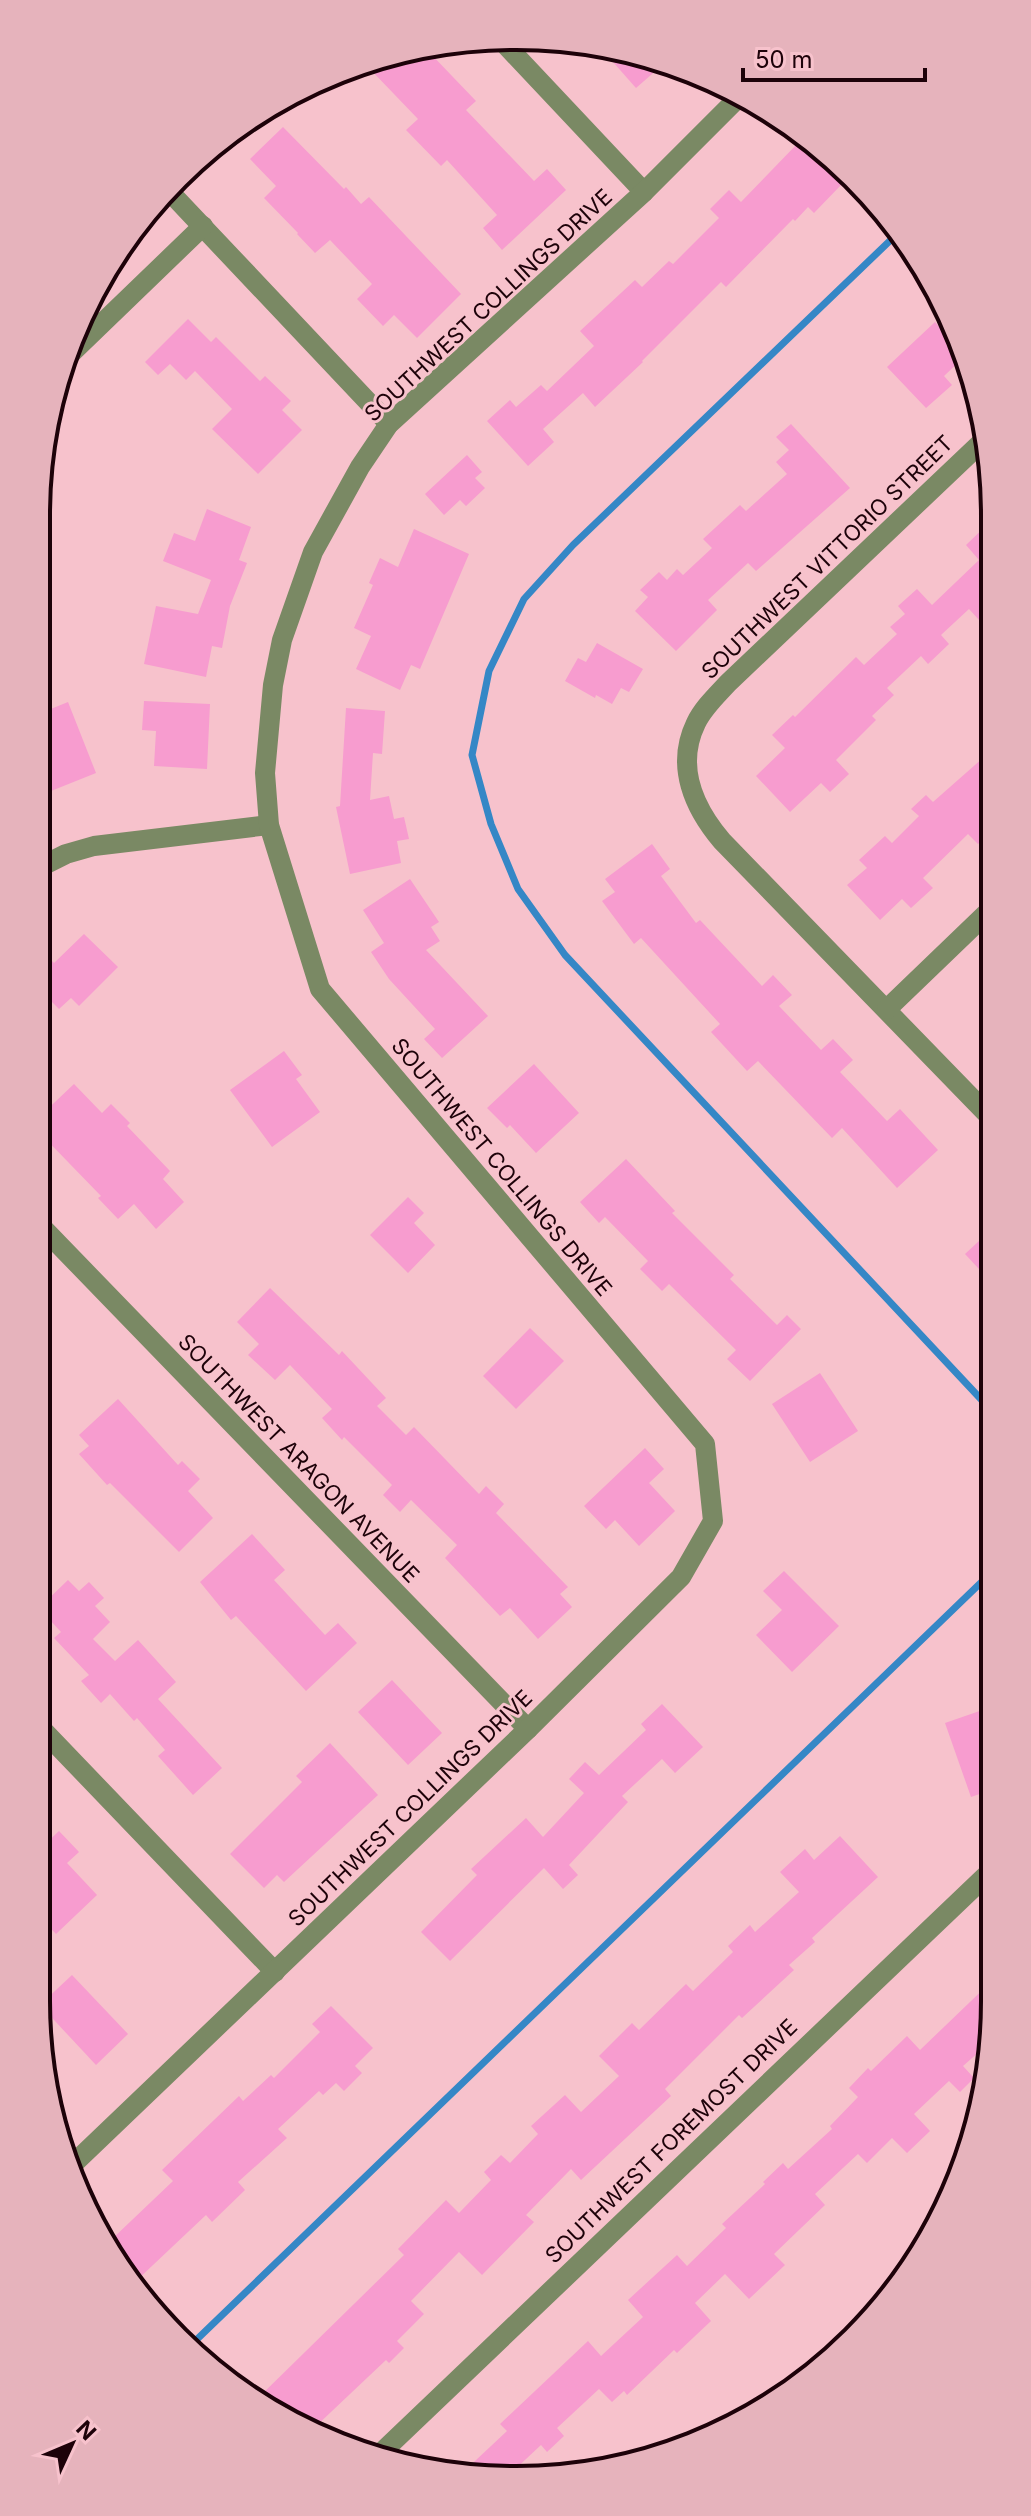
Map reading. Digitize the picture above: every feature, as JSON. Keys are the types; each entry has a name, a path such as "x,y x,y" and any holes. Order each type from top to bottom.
{"street":[{"path":"511,50 644,192"},
{"name":"SOUTHWEST COLLINGS DRIVE","path":"78,2159 528,1729 681,1577 713,1521 705,1444 320,989 269,825 265,773 273,685 282,640 313,552 360,467 389,424 644,192 732,104"},
{"path":"176,198 389,424"},
{"path":"84,341 203,226"},
{"name":"SOUTHWEST VITTORIO STREET","path":"976,448 739,672 708,706 695,723 687,768 697,804 722,841 981,1107"},
{"path":"50,862 94,846 269,825"},
{"path":"887,1009 981,919"},
{"name":"SOUTHWEST ARAGON AVENUE","path":"50,1235 528,1729"},
{"path":"50,1738 275,1972"},
{"name":"SOUTHWEST FOREMOST DRIVE","path":"387,2447 981,1880"}],"building":[{"path":"434,57 476,101 466,110 534,181 547,169 566,190 502,250 483,228 497,215 447,160 441,166 406,130 418,119 373,73"},
{"path":"611,60 655,72 636,88"},
{"path":"283,127 361,204 369,197 461,294 417,338 394,315 383,326 357,299 372,284 330,240 315,253 264,198 276,186 250,159"},
{"path":"797,144 842,184 814,213 808,207 795,221 793,219 726,287 721,282 595,407 583,393 543,429 554,442 528,466 487,421 510,400 516,407 541,385 547,391 594,346 580,331 635,280 642,287 669,261 673,264 719,218 710,209 729,190 741,202"},
{"path":"188,319 211,342 216,337 260,381 265,376 291,401 282,410 302,430 258,474 212,429 232,409 195,371 186,380 170,364 158,375 145,362"},
{"path":"935,322 946,337 956,365 944,376 952,385 926,408 887,367"},
{"path":"791,424 850,488 756,571 748,563 708,600 717,610 676,651 635,611 648,597 640,590 659,572 667,580 677,569 683,575 712,548 703,539 740,505 746,511 787,474 776,462 789,450 776,437"},
{"path":"467,455 482,472 475,478 485,488 466,506 460,500 444,515 425,494"},
{"path":"207,509 251,527 239,560 247,563 230,606 222,648 212,646 206,677 144,664 156,606 198,614 211,580 163,561 174,533 195,541"},
{"path":"414,529 469,554 420,669 411,665 400,690 356,669 371,636 354,628 373,585 369,583 380,558 398,567"},
{"path":"981,531 981,622 969,609 941,635 949,644 928,664 921,656 887,688 894,695 872,716 876,720 836,760 849,774 830,792 821,783 790,812 756,776 785,748 772,735 793,715 795,717 856,657 864,665 897,634 890,627 905,614 898,606 917,589 932,605 979,560 966,545"},
{"path":"597,643 643,669 629,692 621,688 612,704 565,681 578,658 586,662"},
{"path":"144,701 210,704 207,769 154,766 156,731 142,730"},
{"path":"68,702 96,773 50,791 50,709"},
{"path":"346,708 385,711 382,754 373,753 370,800 389,796 394,819 404,817 409,839 397,841 401,863 350,874 336,807 340,806"},
{"path":"981,760 981,841 978,844 968,834 923,878 933,888 911,908 902,899 880,920 847,885 867,868 859,860 885,836 892,843 919,816 911,809 926,795 933,802"},
{"path":"652,844 670,869 661,876 696,923 700,920 762,986 773,975 792,995 779,1006 821,1050 833,1039 853,1060 840,1072 887,1121 900,1109 938,1150 897,1188 842,1128 832,1138 758,1061 747,1071 711,1032 720,1024 641,938 634,944 602,901 615,892 605,879"},
{"path":"410,879 439,922 431,927 440,941 426,950 488,1016 442,1058 424,1039 435,1029 389,979 371,952 384,943 363,910"},
{"path":"84,934 118,967 79,1006 71,998 59,1009 50,1000 50,959 54,963"},
{"path":"284,1051 302,1075 296,1079 320,1112 272,1147 230,1090"},
{"path":"534,1064 579,1113 536,1153 510,1125 507,1128 487,1108"},
{"path":"74,1084 102,1113 111,1104 130,1123 127,1126 170,1171 163,1179 184,1202 156,1229 134,1204 118,1219 98,1198 101,1196 50,1143 50,1107"},
{"path":"626,1159 675,1211 672,1213 734,1275 730,1279 777,1325 787,1315 801,1329 750,1381 727,1359 736,1350 669,1284 662,1291 640,1269 648,1261 605,1217 599,1223 580,1202"},
{"path":"408,1197 424,1213 414,1223 435,1245 408,1273 370,1235"},
{"path":"981,1239 981,1271 965,1254"},
{"path":"270,1288 339,1355 342,1351 386,1398 377,1406 406,1435 414,1427 479,1494 486,1486 504,1504 496,1513 568,1587 560,1594 572,1607 538,1639 510,1608 500,1616 445,1558 457,1545 411,1500 400,1512 383,1495 392,1485 322,1418 332,1409 290,1365 275,1380 248,1355 259,1344 237,1322"},
{"path":"530,1328 564,1361 516,1409 483,1376"},
{"path":"820,1373 858,1431 810,1462 772,1404"},
{"path":"118,1399 178,1465 182,1461 200,1479 188,1491 213,1518 179,1552 110,1483 107,1485 79,1454 89,1446 79,1435"},
{"path":"645,1448 664,1469 649,1483 675,1511 639,1546 615,1520 606,1529 584,1506"},
{"path":"252,1534 285,1570 274,1580 325,1635 338,1623 357,1643 306,1691 236,1616 231,1620 200,1582"},
{"path":"784,1571 839,1626 792,1672 756,1635 782,1610 763,1591"},
{"path":"68,1580 79,1591 89,1582 104,1598 95,1606 110,1622 93,1639 115,1661 138,1640 176,1682 158,1699 222,1768 193,1795 158,1756 165,1750 137,1718 134,1721 110,1694 101,1703 81,1681 89,1675 54,1638 61,1632 50,1620 50,1597"},
{"path":"392,1680 442,1733 408,1765 358,1712"},
{"path":"662,1704 703,1747 675,1773 662,1759 622,1796 628,1802 569,1865 578,1875 563,1889 544,1868 450,1961 421,1932 477,1875 471,1869 526,1818 543,1837 584,1793 569,1779 585,1762 599,1775 646,1730 641,1724"},
{"path":"981,1711 981,1794 971,1797 945,1723"},
{"path":"330,1743 378,1795 284,1882 277,1875 264,1888 230,1854 302,1782 296,1776"},
{"path":"59,1831 79,1852 67,1863 97,1895 56,1934 50,1928 50,1840"},
{"path":"840,1836 878,1877 812,1938 815,1942 789,1965 794,1970 742,2018 739,2015 665,2089 671,2096 581,2180 571,2169 526,2215 534,2222 482,2275 459,2252 411,2301 424,2314 397,2341 404,2348 389,2363 386,2360 320,2423 264,2392 404,2255 398,2249 446,2200 459,2213 491,2180 484,2172 501,2155 510,2163 538,2134 531,2126 565,2095 581,2112 619,2076 599,2056 632,2023 639,2030 686,1984 693,1991 733,1952 728,1946 750,1925 755,1932 799,1892 780,1872 805,1849 814,1860"},
{"path":"72,1975 128,2034 96,2065 51,2016 50,1996"},
{"path":"981,1991 978,2053 963,2066 974,2078 960,2092 949,2081 914,2114 930,2131 907,2153 892,2138 867,2163 858,2154 815,2194 825,2205 774,2254 785,2265 749,2299 725,2274 695,2303 711,2321 677,2353 674,2350 627,2395 624,2391 612,2402 599,2389 557,2428 564,2436 547,2452 541,2445 519,2466 472,2464 507,2431 500,2424 588,2341 601,2356 643,2317 628,2300 677,2255 687,2266 726,2228 722,2224 783,2163 788,2169 832,2129 830,2126 858,2097 849,2088 868,2068 871,2071 907,2036 920,2050"},
{"path":"331,2006 373,2048 355,2066 362,2073 344,2091 336,2083 323,2095 319,2091 278,2129 287,2138 238,2182 245,2190 212,2222 206,2215 141,2277 114,2237 173,2181 162,2170 239,2096 243,2101 271,2075 274,2078 320,2032 312,2024"}],"waterway":[{"path":"891,240 573,545 524,599 489,671 472,755 491,824 518,889 565,955 981,1399"},
{"path":"197,2339 981,1583"}]}
